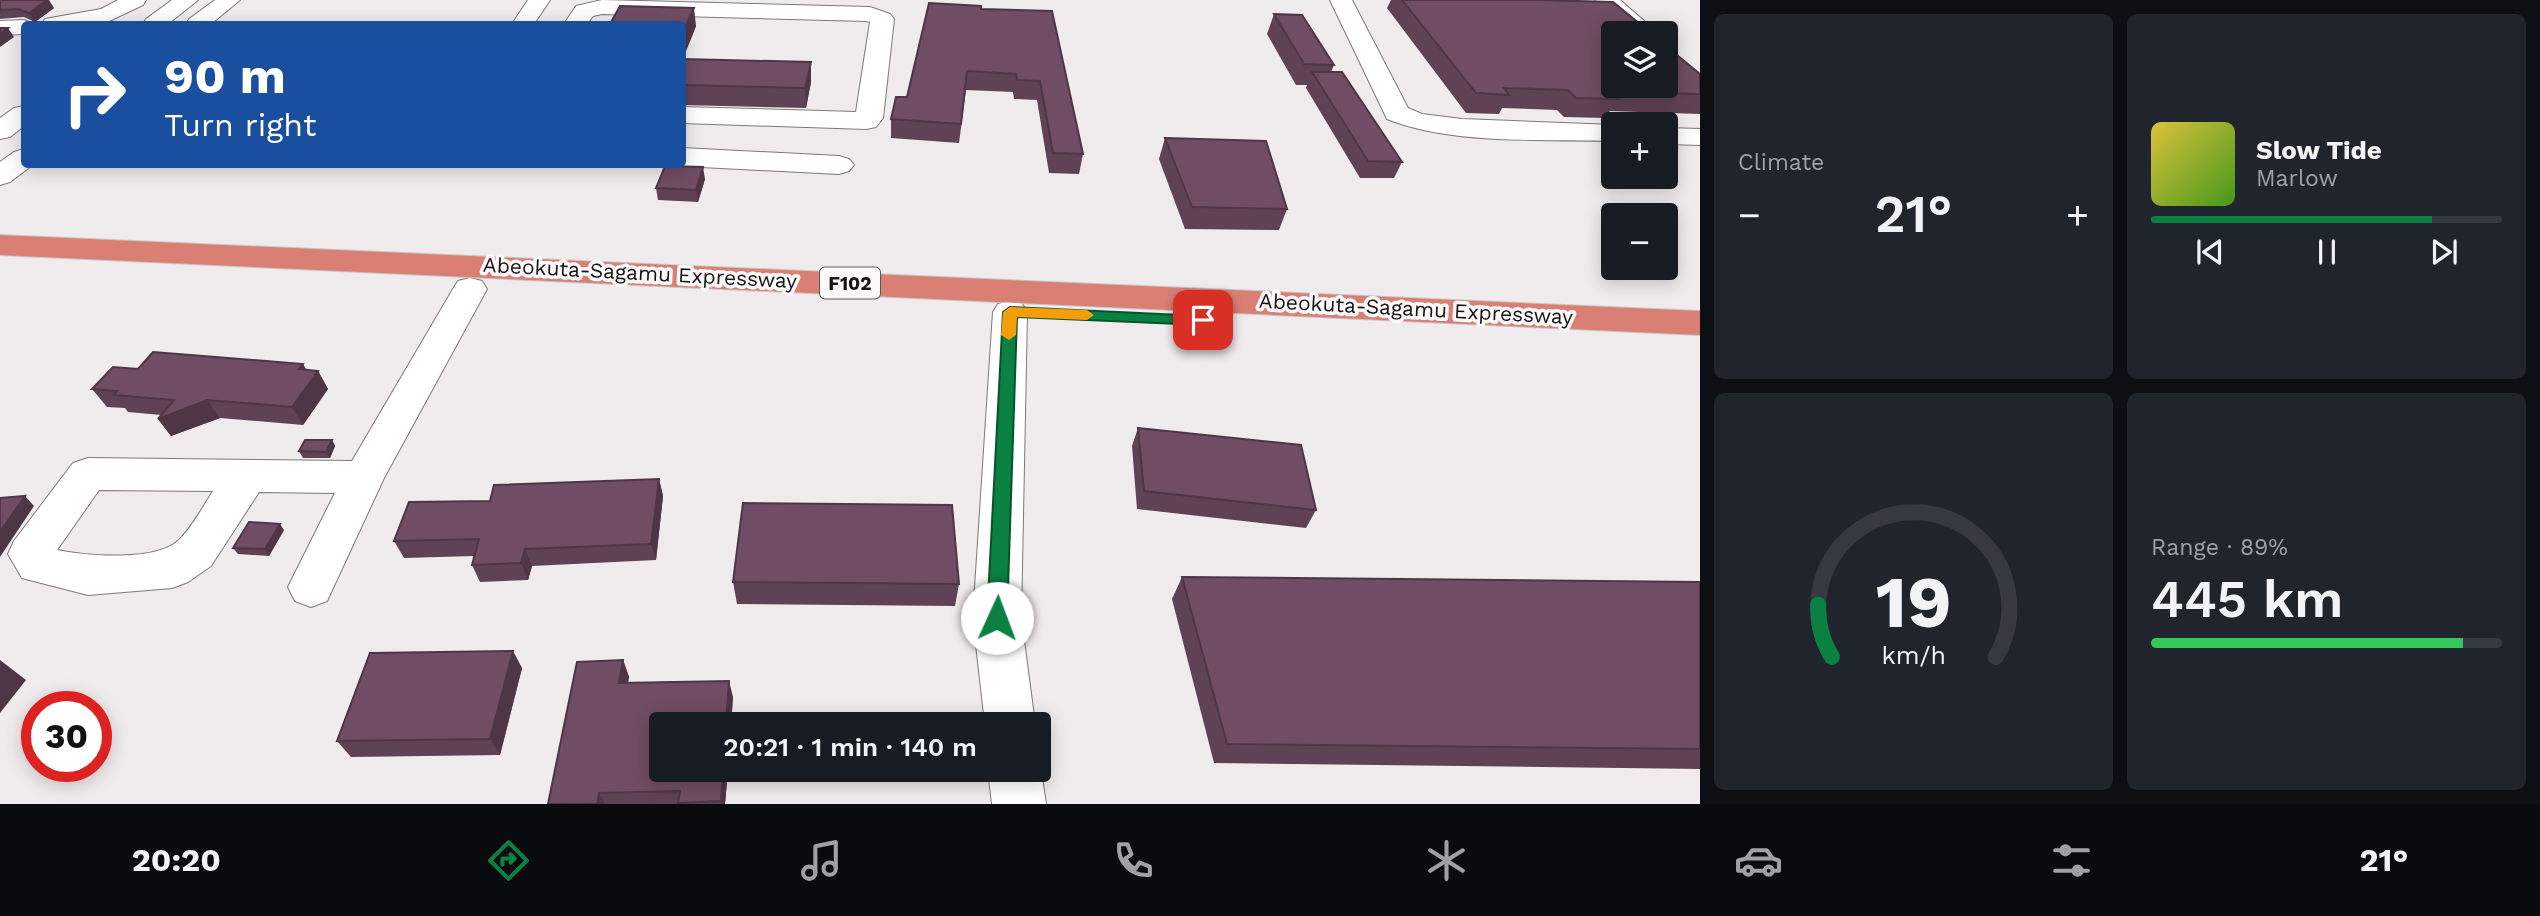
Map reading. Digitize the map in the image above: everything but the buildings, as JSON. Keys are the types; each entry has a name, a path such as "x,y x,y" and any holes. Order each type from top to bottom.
{"highway":[{"name":"Abeokuta-Sagamu Expressway","path":"0,245 1700,323"},
{"name":"Abeokuta-Sagamu Expressway","path":"0,266 1700,343"}],"street":[{"path":"71,21 107,15 135,0"},
{"path":"159,21 187,0"},
{"path":"201,21 229,0"},
{"path":"525,21 539,0"},
{"path":"1341,0 1397,113 1434,124 1601,132"},
{"path":"1600,2 1628,21"},
{"path":"578,21 584,11 602,7 734,5 879,16 881,19 869,118 859,122 686,115"},
{"path":"0,28 21,27"},
{"path":"0,131 21,116"},
{"path":"1678,136 1700,137"},
{"path":"686,156 838,165"},
{"path":"0,176 21,160"},
{"path":"311,587 364,477 470,289"},
{"path":"1009,712 997,618 1010,312"},
{"path":"247,476 195,553 172,569 88,576 38,565 30,554 88,474 364,477"},
{"path":"1016,782 1019,804"}],"slow traffic":[{"path":"1009,335 1010,312 1087,315"}],"route":[{"path":"997,618 1010,312 1203,320"}]}
